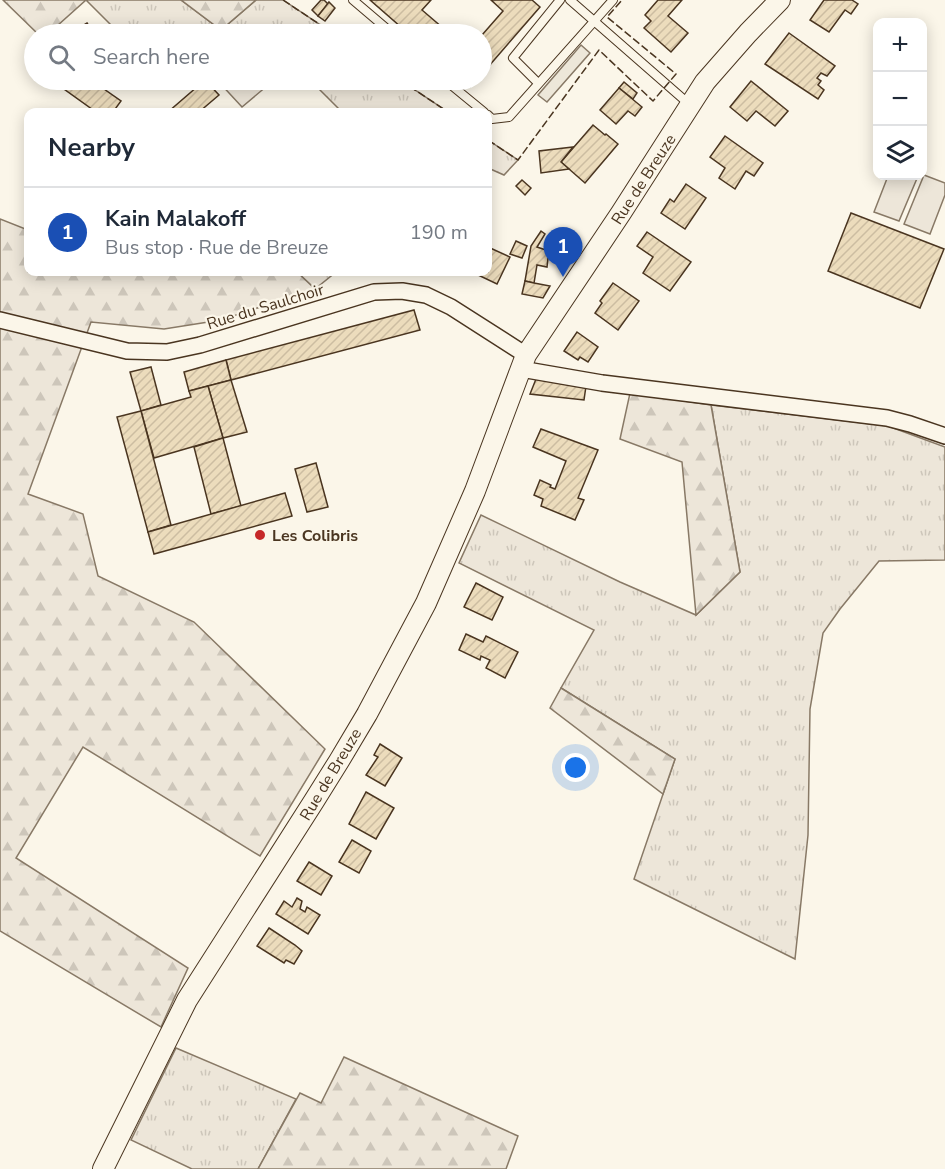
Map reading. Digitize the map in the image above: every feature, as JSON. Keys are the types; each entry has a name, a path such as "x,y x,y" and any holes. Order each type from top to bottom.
{"street":[{"name":"Rue de Breuze","path":"104,1166 187,1000 327,781 426,603 475,491 523,362 705,82 780,0"},
{"name":"Rue du Saulchoir","path":"0,320 127,351 167,352 200,345 374,292 402,291 426,295 451,307 523,362"},
{"path":"523,362 602,383 887,418 945,436"}],"lane":[{"path":"353,0 381,24"},
{"path":"538,83 513,58 560,0"},
{"path":"570,0 690,105"},
{"path":"492,118 509,117 612,0"},
{"path":"457,90 479,108"}],"green space":[{"path":"3,0 86,0 59,24 28,24"},
{"path":"86,0 181,0 213,24 110,24"},
{"path":"181,0 256,0 228,24 213,24"},
{"path":"256,0 283,0 319,24 228,24"},
{"path":"226,90 262,90 242,107"},
{"path":"320,90 415,90 442,108 338,108"},
{"path":"492,143 518,160 504,175 492,170"},
{"path":"927,176 945,183 945,195 930,234 904,224 922,180 927,180"},
{"path":"886,180 916,180 899,221 874,212"},
{"path":"0,219 24,228 24,276 301,276 315,289 221,320 164,329 91,322 28,494 83,514 98,576 194,622 325,749 260,856 83,747 16,858 188,968 161,1027 0,931"},
{"path":"301,276 331,276 315,289"},
{"path":"630,393 711,405 740,572 696,615 682,462 620,439"},
{"path":"711,405 888,426 945,447 945,560 879,561 823,633 810,709 808,835 795,959 634,879 675,759 561,688 594,630 459,563 481,515 620,582 696,615 740,572"},
{"path":"561,688 675,759 663,794 550,708"},
{"path":"176,1048 296,1099 258,1169 192,1169 131,1140"},
{"path":"344,1057 518,1136 506,1169 258,1169 300,1093 321,1103"}],"shaded area":[{"path":"581,45 590,53 547,102 538,95"}],"building":[{"path":"321,0 328,4 318,16 312,10"},
{"path":"370,0 431,0 422,10 438,24 398,24"},
{"path":"491,0 532,0 540,7 492,62 492,24 503,11"},
{"path":"658,0 682,0 668,16 688,33 671,52 644,28 651,21 645,15"},
{"path":"824,0 852,0 858,4 851,14 845,10 829,32 810,20"},
{"path":"329,2 335,8 325,21 318,16"},
{"path":"789,33 835,66 827,76 821,73 817,78 821,81 818,85 824,90 818,99 765,64"},
{"path":"751,81 788,111 775,126 756,111 747,121 730,107"},
{"path":"624,82 637,93 633,99 619,88"},
{"path":"619,88 642,107 635,116 628,111 616,124 600,110"},
{"path":"65,90 105,90 121,101 116,108 90,108"},
{"path":"193,90 214,90 219,95 204,108 173,108"},
{"path":"593,125 618,144 585,183 561,162"},
{"path":"725,136 763,163 754,176 746,171 735,189 719,178 725,168 710,157"},
{"path":"573,147 561,162 569,169 541,173 539,151"},
{"path":"522,180 531,188 525,195 516,186"},
{"path":"686,184 706,198 685,229 661,213 670,199 674,202"},
{"path":"851,213 944,249 920,308 828,271"},
{"path":"541,231 545,234 537,247 552,252 551,258 548,258 547,267 537,265 534,283 525,281 531,246"},
{"path":"647,232 691,262 670,291 643,273 653,257 637,246"},
{"path":"516,241 527,246 522,258 510,254"},
{"path":"492,249 510,257 497,284 480,276 492,276"},
{"path":"525,281 550,286 543,298 522,294"},
{"path":"613,283 639,301 618,330 595,313 602,303 600,301"},
{"path":"414,310 420,330 231,380 226,360"},
{"path":"577,332 598,347 588,362 580,357 578,360 564,351"},
{"path":"226,360 231,380 189,391 184,372"},
{"path":"151,367 161,405 141,411 130,372"},
{"path":"536,379 586,386 584,400 530,394"},
{"path":"231,380 247,432 223,438 208,386"},
{"path":"208,386 223,438 154,458 141,411 191,397 189,391"},
{"path":"141,411 171,525 148,532 117,417"},
{"path":"541,429 598,450 578,498 584,500 575,520 541,506 543,499 534,495 540,480 555,489 566,461 533,447"},
{"path":"223,438 241,506 211,514 194,447"},
{"path":"316,463 328,507 307,512 295,469"},
{"path":"285,493 292,516 154,554 148,532"},
{"path":"476,583 503,597 492,620 464,607"},
{"path":"466,634 483,642 486,636 518,652 505,678 486,668 490,660 481,656 480,660 459,650"},
{"path":"380,744 402,758 385,786 366,775 378,757 374,755"},
{"path":"366,792 394,808 376,839 349,824"},
{"path":"352,840 371,851 359,873 339,862"},
{"path":"309,862 332,876 321,895 297,881"},
{"path":"297,898 302,901 300,909 305,912 307,907 320,915 308,934 276,914 284,901 292,907"},
{"path":"269,928 302,951 294,964 286,960 284,963 257,946"}],"fence":[{"path":"283,0 319,24"},
{"path":"492,143 518,160 599,50 653,101 676,74 607,17 622,0"},
{"path":"415,90 442,108"}],"place":[{"name":"Kain Malakoff","path":"563,277"},
{"name":"Les Colibris","path":"260,535"}]}
